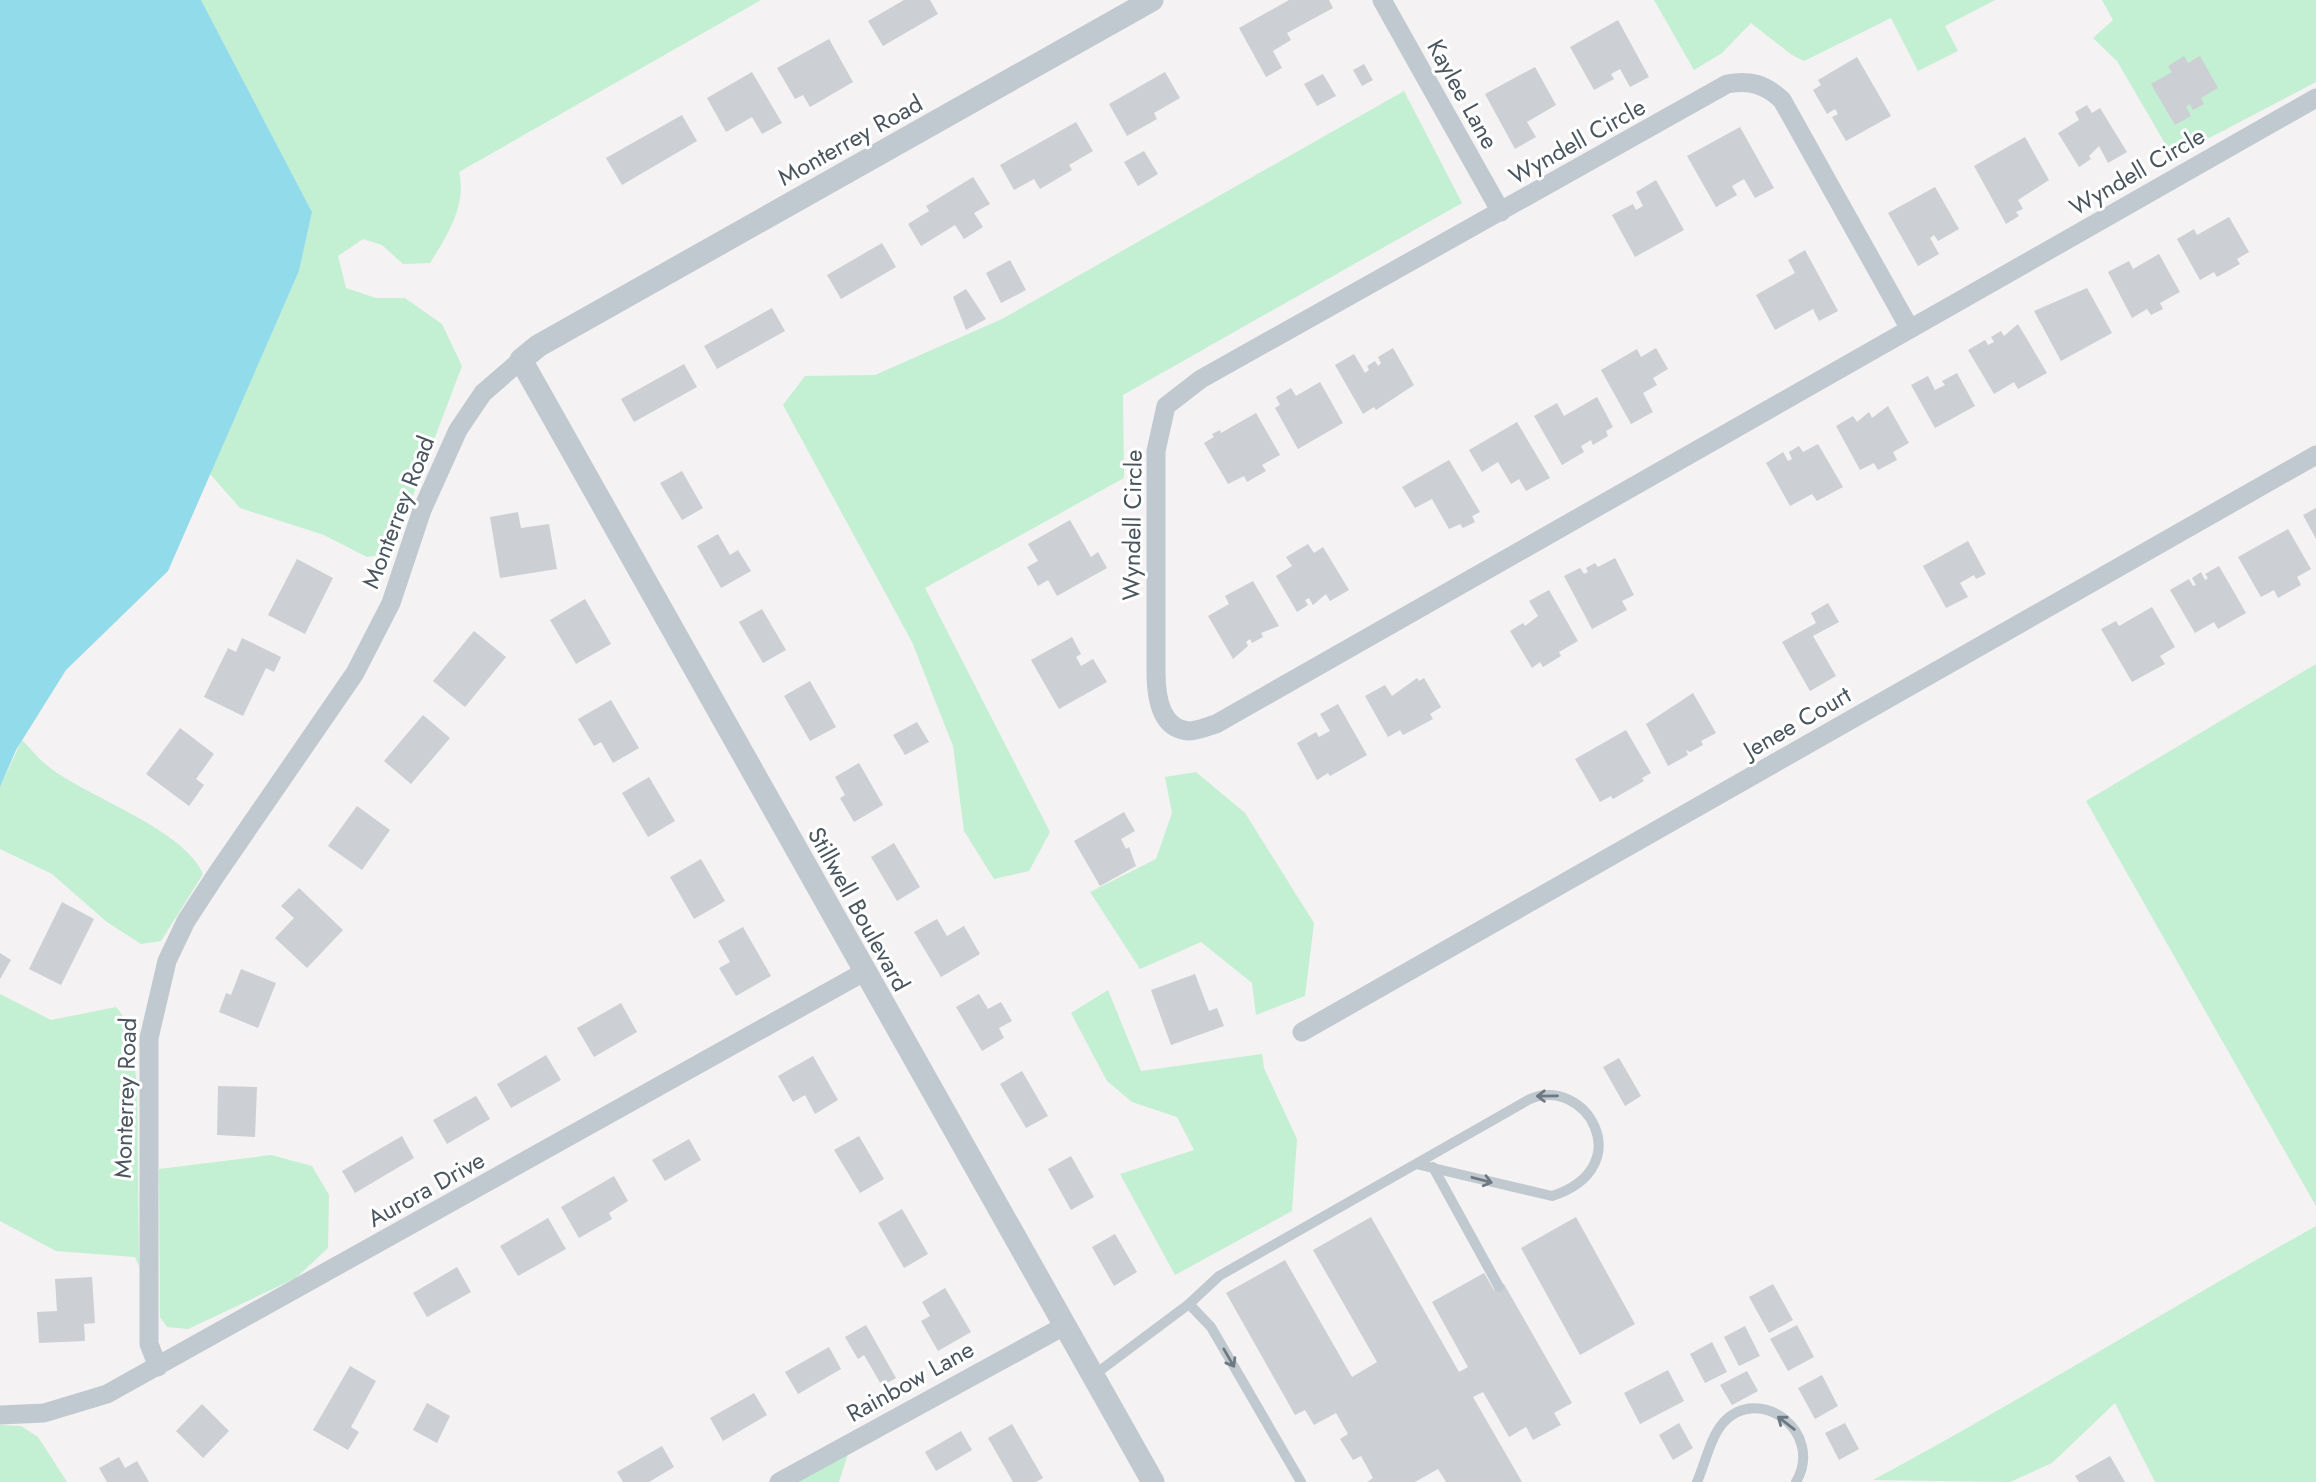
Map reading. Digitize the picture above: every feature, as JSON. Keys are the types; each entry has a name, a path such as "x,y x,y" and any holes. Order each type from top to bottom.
{"street":[{"name":"Kaylee Lane","path":"1382,0 1501,212"},
{"name":"Monterrey Road","path":"158,1367 149,1344 148,1070 153,1012 167,961 186,921 216,875 355,673 391,603 422,510 458,430 483,393 537,346 1140,3"},
{"name":"Wyndell Circle","path":"1910,329 1782,100 1771,89 1757,83 1742,81 1727,84 1202,379 1167,406 1156,451 1156,672 1162,713 1173,724 1188,731 1216,724 2316,98"},
{"name":"Stillwell Boulevard","path":"521,360 1153,1482"},
{"name":"Jenee Court","path":"1302,1032 2316,454"},
{"name":"Aurora Drive","path":"0,1415 44,1413 107,1394 864,972"},
{"name":"Rainbow Lane","path":"779,1482 1066,1325"}],"lane":[{"path":"1094,1376 1189,1304 1219,1276 1416,1164 1540,1094 1553,1094 1576,1105 1593,1124 1600,1139 1599,1158 1588,1175 1573,1189 1552,1196 1416,1164"},
{"path":"1433,1167 1499,1287"},
{"path":"1189,1304 1211,1327 1301,1482"},
{"path":"1697,1482 1721,1424 1735,1413 1748,1408 1780,1416 1794,1426 1805,1455 1804,1468 1796,1482"}],"green space":[{"path":"201,0 761,0 459,172 461,184 458,208 449,231 430,263 403,264 382,245 363,239 338,256 346,288 376,298 405,298 442,324 462,366 391,553 367,557 324,535 240,508 210,474 299,271 312,212"},
{"path":"1654,0 1995,0 1945,26 1958,51 1918,71 1891,18 1804,61 1792,55 1751,23 1722,53 1694,70"},
{"path":"2102,0 2316,0 2316,82 2173,157 2117,61 2093,38 2113,20"},
{"path":"1404,91 1462,203 1123,395 1124,478 925,588 1050,832 1029,871 994,879 964,831 953,746 912,642 783,405 805,376 875,375 1002,319"},
{"path":"2316,664 2316,1206 2086,801"},
{"path":"22,740 49,767 156,828 192,858 203,874 161,941 141,944 107,922 52,874 0,849 0,787"},
{"path":"1196,772 1245,813 1314,923 1305,996 1256,1015 1252,983 1201,942 1140,969 1090,892 1156,859 1172,813 1165,777"},
{"path":"1108,990 1141,1071 1262,1054 1264,1068 1297,1139 1292,1211 1175,1275 1120,1174 1194,1150 1177,1117 1132,1102 1107,1081 1071,1013"},
{"path":"0,994 51,1020 116,1007 130,1025 137,1086 139,1266 135,1257 56,1251 0,1221"},
{"path":"271,1155 312,1166 329,1195 328,1248 296,1278 188,1329 167,1327 160,1317 159,1169"},
{"path":"2316,1226 2316,1482 2155,1482 2115,1403 2052,1463 2010,1482 1873,1480 1985,1418"},
{"path":"0,1425 21,1426 38,1437 67,1482 0,1482"},
{"path":"848,1454 839,1482 798,1482"}],"water":[{"path":"0,0 201,0 312,212 299,271 168,571 66,670 16,750 0,787"}],"building":[{"path":"904,0 930,0 938,14 883,46 868,21"},
{"path":"1289,0 1329,0 1333,8 1287,33 1291,40 1273,51 1282,68 1266,77 1239,28"},
{"path":"1618,20 1649,77 1630,87 1620,69 1611,74 1614,79 1594,90 1570,47"},
{"path":"829,39 853,82 810,107 803,95 795,99 777,68"},
{"path":"2184,56 2188,63 2200,56 2218,88 2201,98 2204,104 2193,110 2190,104 2186,107 2191,116 2175,125 2151,84 2172,72 2168,66"},
{"path":"1857,57 1891,116 1846,141 1832,117 1838,114 1835,109 1827,114 1813,90 1821,85 1818,80"},
{"path":"1364,64 1373,80 1362,86 1353,70"},
{"path":"1535,67 1556,105 1527,122 1536,137 1515,149 1485,94"},
{"path":"752,72 782,123 762,134 752,117 726,132 707,98"},
{"path":"1165,72 1180,98 1154,113 1157,119 1127,136 1109,104"},
{"path":"1323,74 1336,96 1317,106 1304,84"},
{"path":"2087,105 2092,113 2100,108 2127,152 2108,163 2099,146 2089,156 2091,159 2079,167 2058,133 2079,120 2075,112"},
{"path":"682,115 697,141 622,185 606,158"},
{"path":"1076,122 1093,151 1069,165 1072,170 1040,189 1034,179 1014,190 1000,165"},
{"path":"1740,127 1774,188 1755,198 1744,179 1732,186 1737,195 1716,207 1687,156"},
{"path":"2025,137 2049,180 2018,200 2023,209 2016,212 2019,216 2006,224 1974,166"},
{"path":"1144,151 1158,174 1138,186 1124,162"},
{"path":"973,177 990,204 974,213 983,227 964,239 955,225 921,246 908,224 929,211 926,206"},
{"path":"1656,180 1684,230 1635,257 1612,215 1633,204 1636,210 1643,206 1636,192"},
{"path":"1935,187 1959,229 1938,241 1934,235 1930,238 1939,254 1918,266 1888,213"},
{"path":"2229,217 2249,252 2237,259 2240,264 2217,277 2214,272 2200,280 2177,239 2194,229 2197,235"},
{"path":"882,243 896,267 841,299 827,275"},
{"path":"1805,250 1838,311 1819,321 1813,309 1775,330 1756,295 1795,273 1788,260"},
{"path":"2159,254 2180,292 2160,303 2163,309 2151,315 2147,309 2132,318 2108,272 2129,261 2133,269"},
{"path":"1010,260 1026,290 1001,303 986,273"},
{"path":"2087,288 2112,333 2061,361 2034,311"},
{"path":"966,289 986,319 966,330 953,297"},
{"path":"772,308 785,331 717,369 704,346"},
{"path":"2018,324 2047,373 2018,389 2014,382 1994,394 1968,350 1985,340 1988,345 1994,342 1991,337 2001,331 2004,336"},
{"path":"1393,348 1414,385 1376,410 1374,407 1363,414 1335,365 1354,354 1365,373 1369,370 1367,366 1375,361 1378,366 1381,363 1378,357"},
{"path":"1656,348 1668,369 1653,378 1657,385 1643,393 1653,412 1631,424 1601,370 1637,349 1641,357"},
{"path":"684,364 697,387 634,422 621,399"},
{"path":"1957,373 1975,406 1935,428 1911,385 1928,376 1935,390 1945,385 1942,381"},
{"path":"1320,382 1343,423 1298,449 1275,408 1280,405 1276,397 1291,388 1296,396"},
{"path":"1597,397 1613,427 1606,431 1608,436 1593,445 1591,440 1581,446 1584,452 1562,465 1534,416 1557,403 1564,416"},
{"path":"1888,406 1909,443 1893,452 1897,460 1878,470 1874,463 1860,470 1836,426 1853,416 1857,422 1869,412 1872,418"},
{"path":"1256,413 1280,455 1262,465 1266,471 1247,482 1244,476 1228,484 1204,443 1214,437 1212,434 1220,430 1221,433"},
{"path":"1517,422 1550,478 1526,491 1519,479 1511,484 1498,462 1482,472 1469,450"},
{"path":"1818,444 1843,487 1817,501 1812,494 1790,506 1766,463 1783,452 1788,461 1792,459 1789,452 1799,446 1803,452"},
{"path":"1449,460 1480,512 1472,516 1475,522 1463,528 1460,524 1449,529 1432,499 1415,508 1402,487"},
{"path":"682,471 703,508 682,520 660,483"},
{"path":"2316,508 2316,539 2303,515"},
{"path":"518,512 521,528 549,524 557,569 500,578 490,517"},
{"path":"1070,520 1091,557 1098,552 1107,568 1057,596 1048,580 1038,586 1027,567 1038,561 1028,544"},
{"path":"2288,529 2311,569 2297,577 2301,585 2278,598 2274,590 2261,597 2238,557"},
{"path":"718,534 730,555 738,550 751,571 721,588 697,546"},
{"path":"1968,541 1986,574 1976,579 1974,575 1960,583 1968,597 1946,608 1923,566"},
{"path":"1308,544 1314,553 1323,547 1349,590 1330,601 1326,594 1313,605 1309,598 1305,600 1308,605 1297,612 1276,576 1292,566 1286,557"},
{"path":"1615,558 1634,595 1622,601 1627,610 1592,629 1564,576 1580,568 1584,574 1588,572 1586,568 1595,563 1598,567"},
{"path":"297,559 333,578 305,634 268,615"},
{"path":"2219,566 2246,613 2218,629 2214,622 2195,633 2170,590 2189,579 2193,586 2196,585 2192,578 2201,572 2205,580 2208,578 2205,574"},
{"path":"1253,581 1279,626 1261,633 1263,637 1252,643 1250,639 1246,642 1248,646 1233,659 1208,616 1229,604 1225,596"},
{"path":"1549,590 1578,641 1559,652 1561,656 1543,667 1540,662 1532,668 1510,631 1523,623 1525,626 1538,616 1529,601"},
{"path":"585,599 611,644 576,664 550,620"},
{"path":"1828,603 1839,622 1813,636 1836,676 1810,691 1782,642 1816,623 1811,613"},
{"path":"2152,607 2175,647 2160,656 2165,664 2132,682 2101,629 2116,621 2119,626"},
{"path":"762,609 786,650 763,663 739,622"},
{"path":"474,631 506,657 465,707 433,681"},
{"path":"1072,637 1081,654 1076,657 1081,666 1093,659 1107,682 1059,709 1031,660"},
{"path":"242,638 281,657 274,672 266,668 243,716 204,697 228,648 236,652"},
{"path":"1417,678 1419,681 1424,678 1441,707 1430,714 1433,719 1403,735 1400,730 1388,737 1365,696 1385,685 1392,696"},
{"path":"810,681 836,727 810,741 784,696"},
{"path":"1693,693 1716,733 1701,741 1703,745 1690,752 1686,750 1688,755 1668,766 1646,724"},
{"path":"611,700 639,748 613,763 601,742 594,746 578,719"},
{"path":"1338,704 1367,755 1330,776 1328,773 1317,780 1297,743 1316,732 1319,737 1330,731 1320,714"},
{"path":"423,715 450,738 411,784 384,761"},
{"path":"917,722 929,742 905,755 893,735"},
{"path":"180,728 214,754 196,779 204,785 189,806 146,774"},
{"path":"1626,730 1651,773 1642,778 1644,781 1613,799 1611,796 1600,802 1575,759"},
{"path":"859,763 883,805 854,822 840,798 845,795 835,777"},
{"path":"649,777 675,821 648,837 622,793"},
{"path":"357,806 390,830 362,870 328,846"},
{"path":"1124,812 1135,831 1121,839 1126,849 1129,847 1136,866 1100,886 1074,841"},
{"path":"894,843 920,887 897,901 871,857"},
{"path":"701,859 725,901 694,919 670,877"},
{"path":"299,888 343,930 307,968 275,938 294,918 281,906"},
{"path":"62,902 94,919 61,985 29,969"},
{"path":"937,919 947,936 964,926 980,954 941,977 914,932"},
{"path":"743,927 771,976 736,996 719,968 730,962 718,941"},
{"path":"0,953 11,960 0,979"},
{"path":"241,969 276,983 258,1028 219,1012 226,993 231,995"},
{"path":"1195,974 1209,1011 1217,1008 1224,1026 1171,1045 1151,990"},
{"path":"979,994 988,1009 1001,1002 1012,1021 999,1028 1004,1038 982,1051 956,1007"},
{"path":"621,1003 637,1032 594,1057 577,1028"},
{"path":"546,1055 561,1080 511,1108 497,1084"},
{"path":"813,1056 838,1100 815,1114 805,1095 793,1102 778,1076"},
{"path":"1619,1058 1641,1096 1625,1106 1603,1067"},
{"path":"1022,1071 1048,1116 1026,1128 1000,1084"},
{"path":"218,1086 257,1087 255,1137 217,1135"},
{"path":"476,1096 490,1119 447,1144 433,1120"},
{"path":"402,1136 414,1158 355,1193 342,1171"},
{"path":"859,1136 884,1179 860,1193 834,1150"},
{"path":"689,1139 701,1160 665,1181 652,1160"},
{"path":"1071,1156 1094,1197 1071,1210 1048,1169"},
{"path":"614,1176 628,1201 609,1213 612,1219 579,1238 561,1207"},
{"path":"902,1209 928,1254 904,1268 878,1223"},
{"path":"1371,1217 1459,1372 1468,1367 1432,1302 1484,1273 1494,1290 1504,1284 1572,1403 1554,1413 1561,1425 1533,1440 1526,1427 1509,1437 1483,1392 1473,1397 1522,1482 1446,1482 1438,1469 1415,1482 1367,1482 1373,1478 1361,1456 1353,1460 1340,1439 1348,1434 1336,1413 1314,1425 1305,1410 1295,1415 1226,1293 1285,1260 1352,1377 1377,1362 1313,1250"},
{"path":"1576,1217 1635,1324 1580,1355 1521,1248"},
{"path":"548,1218 566,1249 518,1276 500,1246"},
{"path":"1115,1234 1137,1272 1114,1286 1092,1247"},
{"path":"457,1267 471,1292 427,1317 413,1293"},
{"path":"92,1277 95,1323 84,1324 85,1341 39,1343 37,1312 57,1311 55,1279"},
{"path":"1773,1284 1793,1320 1769,1333 1749,1297"},
{"path":"945,1288 971,1332 938,1351 921,1321 930,1316 922,1302"},
{"path":"866,1325 896,1378 882,1386 864,1355 858,1359 845,1337"},
{"path":"1797,1325 1814,1357 1788,1371 1770,1339"},
{"path":"1745,1326 1760,1356 1739,1366 1724,1337"},
{"path":"1712,1342 1727,1372 1705,1383 1690,1354"},
{"path":"829,1347 841,1369 798,1394 785,1372"},
{"path":"350,1366 376,1381 351,1427 359,1432 348,1450 313,1430"},
{"path":"1668,1370 1684,1401 1640,1424 1624,1393"},
{"path":"1747,1371 1758,1391 1732,1405 1720,1385"},
{"path":"1822,1375 1838,1406 1815,1419 1798,1388"},
{"path":"754,1393 767,1415 723,1441 710,1418"},
{"path":"427,1403 450,1416 437,1443 413,1430"},
{"path":"202,1404 229,1431 203,1458 176,1431"},
{"path":"1679,1423 1693,1448 1673,1460 1659,1435"},
{"path":"1845,1423 1859,1449 1839,1460 1825,1433"},
{"path":"1012,1424 1043,1478 1036,1482 1013,1482 988,1438"},
{"path":"961,1431 972,1450 936,1471 925,1452"},
{"path":"662,1446 674,1467 649,1482 623,1482 617,1472"},
{"path":"2110,1456 2125,1482 2079,1482 2075,1476"},
{"path":"119,1457 125,1468 137,1461 149,1482 107,1482 99,1468"}]}
